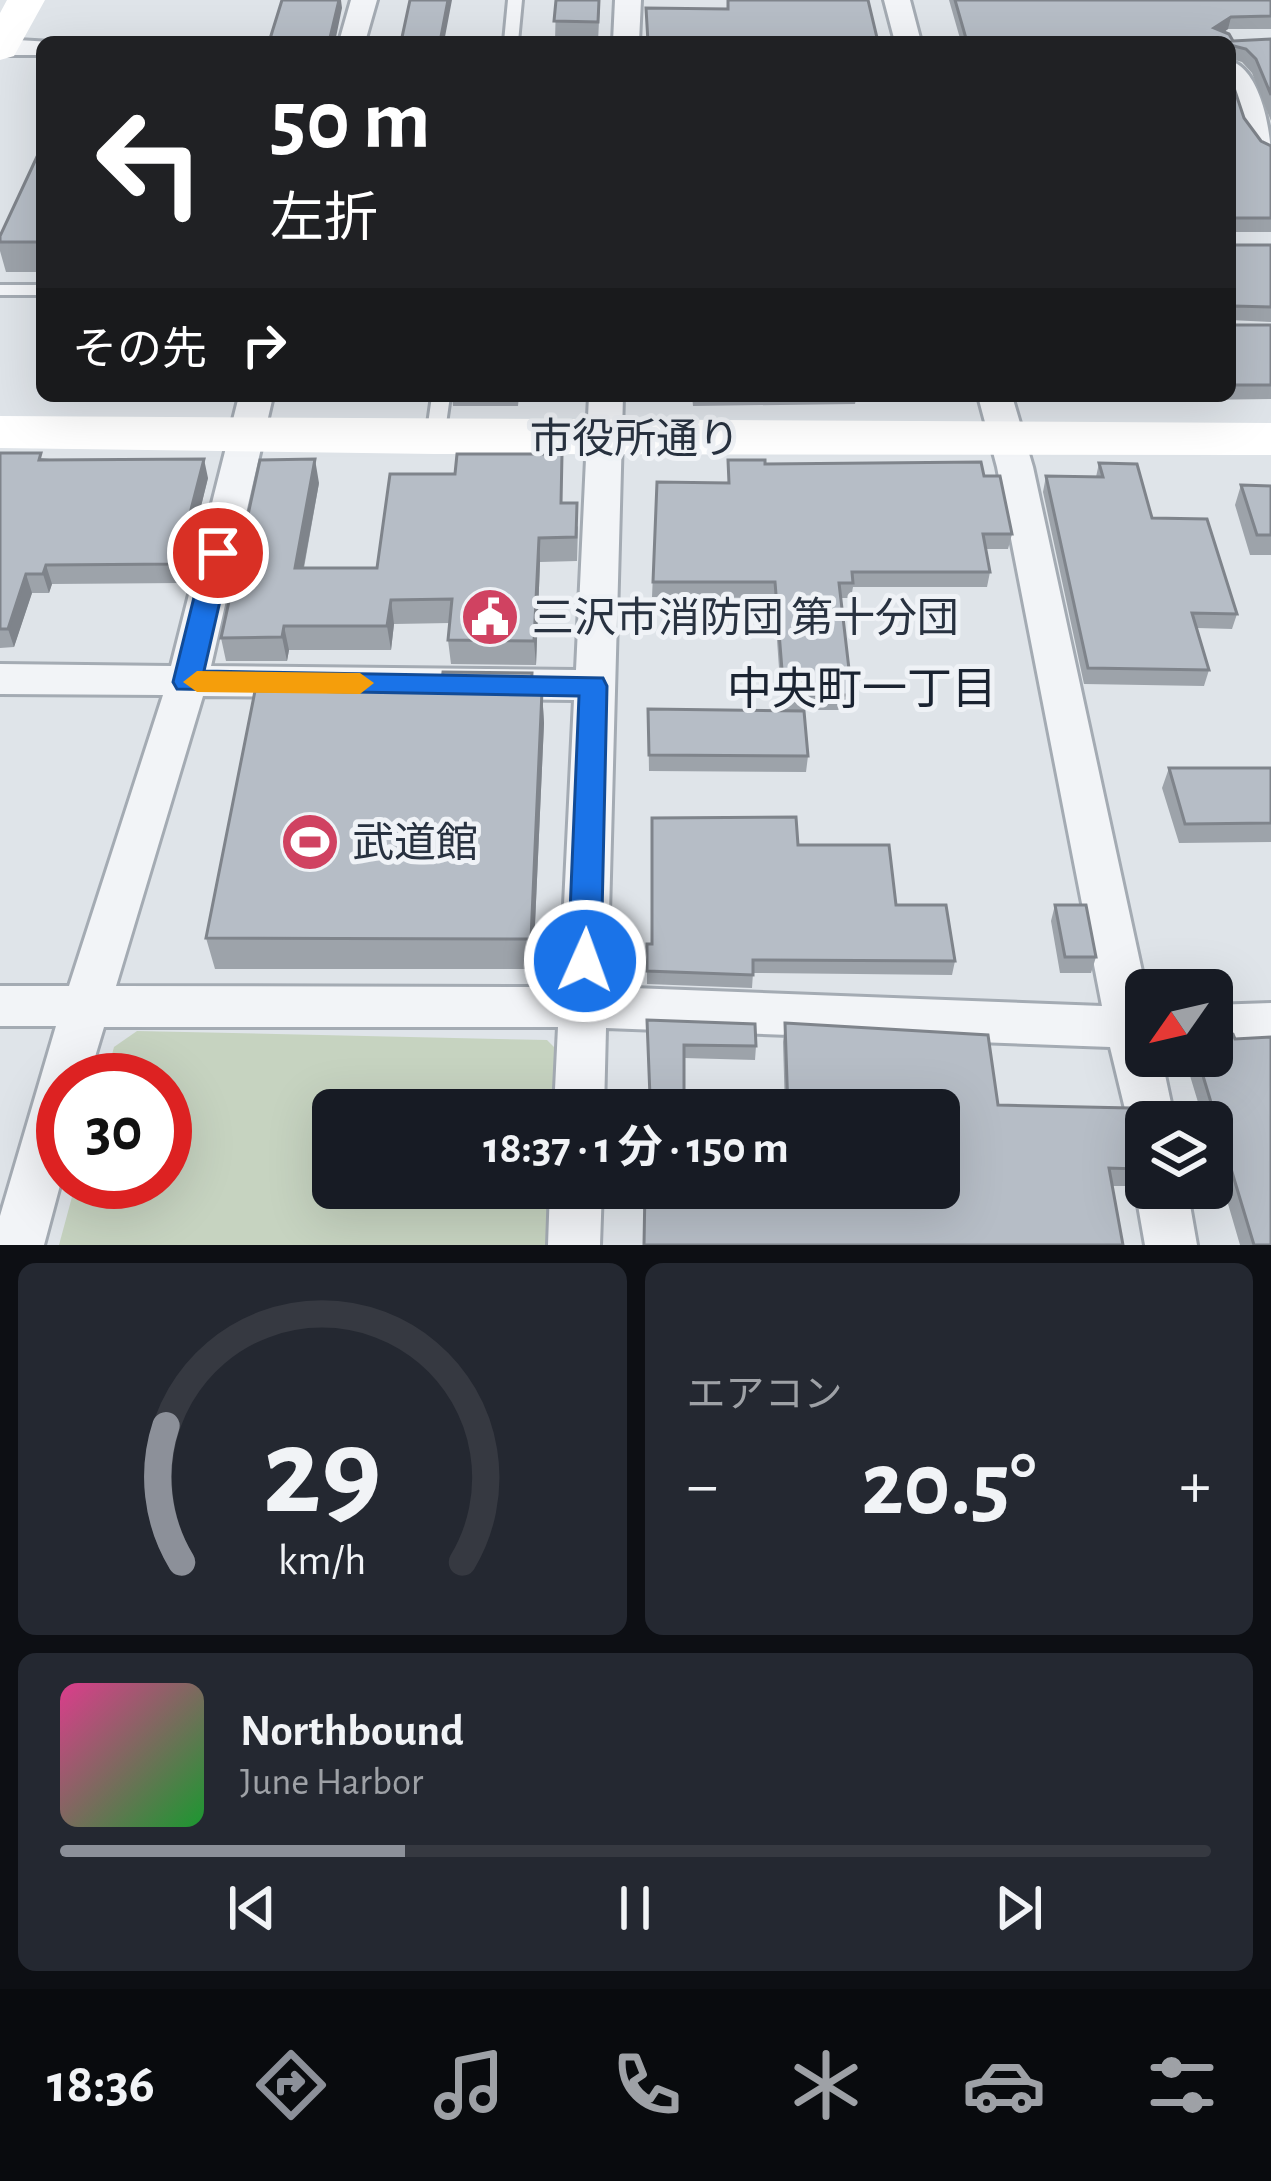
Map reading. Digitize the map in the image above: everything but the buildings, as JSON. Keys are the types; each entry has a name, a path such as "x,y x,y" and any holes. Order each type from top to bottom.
{"street":[{"path":"26,0 0,48 36,47"},
{"path":"354,36 364,0"},
{"path":"626,36 628,0"},
{"path":"897,0 906,36"},
{"path":"1236,81 1271,148"},
{"path":"70,1053 187,682 250,416"},
{"name":"市役所通り","path":"0,432 250,416 1000,417 1271,439"},
{"path":"580,1089 607,417"},
{"path":"1000,417 1126,969"},
{"path":"0,679 593,686"},
{"path":"0,1006 584,1007 1125,1027"},
{"path":"1233,1025 1271,1024"},
{"path":"18,1245 36,1179"},
{"path":"574,1245 575,1209"},
{"path":"1165,1209 1171,1245"}],"lane":[{"path":"512,36 515,0"},
{"path":"0,290 36,290"}],"green space":[{"path":"137,1031 547,1040 560,1053 558,1089 312,1089 312,1209 553,1209 552,1245 59,1245 69,1209 192,1209 192,1053 112,1053"}],"slow traffic":[{"path":"197,682 360,683"}],"place":[{"name":"三沢市消防団 第十分団","path":"490,617"},
{"name":"武道館","path":"310,842"}],"district":[{"name":"中央町一丁目","path":"862,688"}],"route":[{"path":"218,553 187,682 593,686 585,961"}]}
